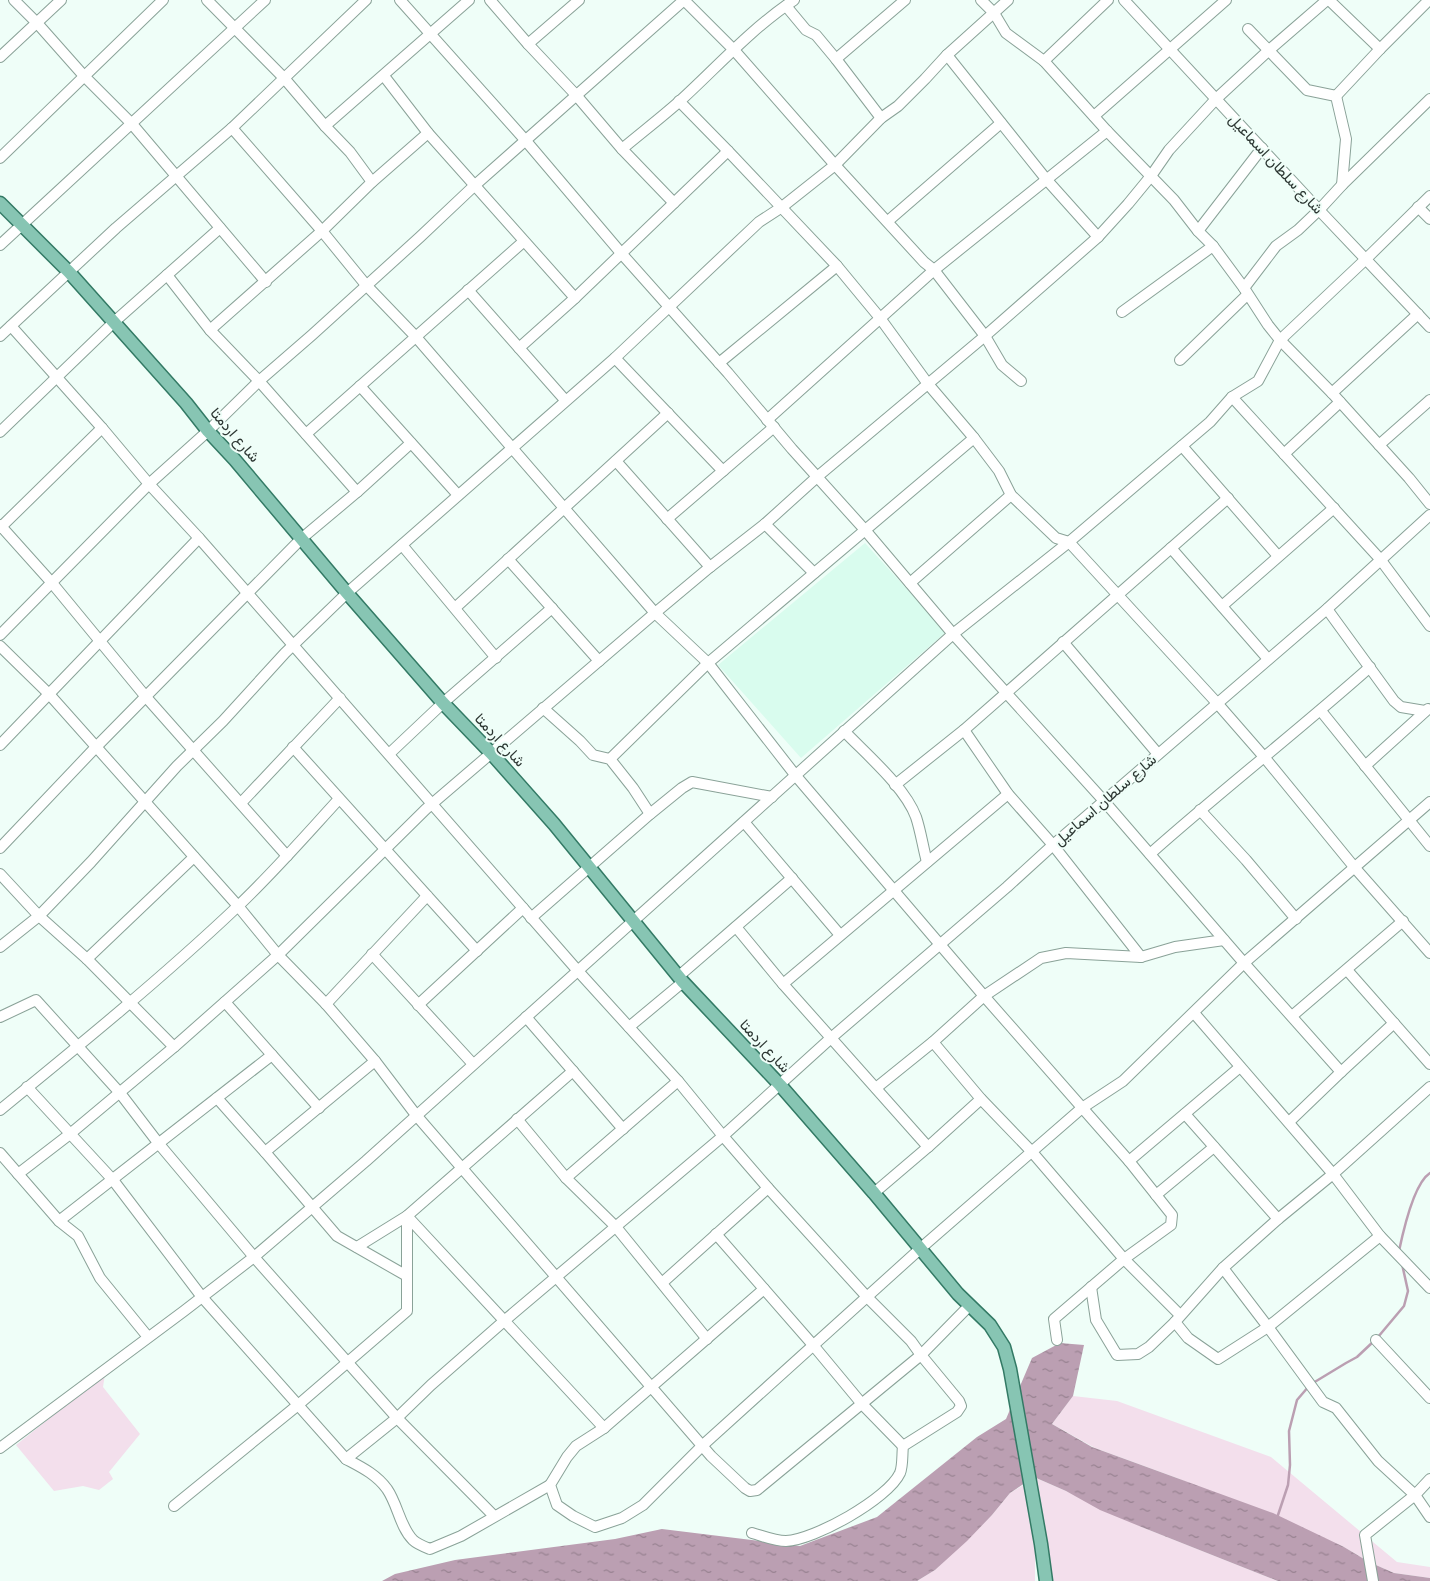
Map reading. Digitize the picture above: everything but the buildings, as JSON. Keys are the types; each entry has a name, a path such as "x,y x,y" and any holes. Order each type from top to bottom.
{"main road":[{"name":"شارع اردمتا","path":"0,203 69,272 186,403 347,593 443,703 491,753 589,866 681,979 780,1085 921,1248 947,1281 990,1325 1004,1347 1010,1370 1046,1581"}],"street":[{"path":"14,0 84,76 132,124 266,282"},
{"path":"0,57 61,0"},
{"path":"0,158 163,0"},
{"path":"207,0 284,78 324,126 350,152 372,182"},
{"path":"0,245 265,0"},
{"path":"0,336 175,175 232,128 366,0"},
{"path":"400,0 526,141 865,530 953,634 1104,801 1341,1072"},
{"path":"324,126 384,76 469,0"},
{"path":"490,0 622,149 674,203"},
{"path":"528,44 578,0"},
{"path":"0,635 148,484 474,186 684,0 734,50 835,165 924,262 934,270 985,336 1002,365 1021,381"},
{"path":"836,59 905,0"},
{"path":"981,0 994,13 1006,33 1044,61 1107,131 1174,200 1198,231 1213,246 1280,340 1380,445 1430,504"},
{"path":"0,946 39,916 193,750 347,593 615,358 759,222 782,207 835,165 881,118 898,106 919,86 946,55 1008,0"},
{"path":"1044,61 1108,0"},
{"name":"شارع سلطان اسماعيل","path":"1124,0 1430,327"},
{"path":"18,1174 120,1093 226,1002 278,955 432,804 655,612 764,524 985,336 1098,237 1151,176 1169,150 1216,99 1268,51 1328,0 1380,49"},
{"path":"1336,96 1430,0"},
{"path":"1094,116 1222,1"},
{"path":"622,149 679,102 734,50 790,3 806,30 816,35 881,118"},
{"path":"1248,29 1307,90 1336,96"},
{"path":"946,55 1046,179 1098,237"},
{"path":"384,76 428,133 523,242 575,298"},
{"path":"1336,96 1346,140 1342,185"},
{"path":"1180,360 1245,292 1276,246 1298,230 1429,101"},
{"path":"679,102 837,266 880,318 928,384 974,438 999,471 1011,494 1056,538 1069,542 1217,703 1355,868 1430,953"},
{"path":"888,221 1001,123"},
{"path":"232,128 322,231 366,285 416,337 655,612 708,663 796,776 1128,1161 1172,1215 1171,1225 1124,1259 1054,1319 1057,1340"},
{"path":"667,518 723,471 880,318 934,270 1107,131"},
{"path":"210,330 266,282 372,182 428,133"},
{"path":"1198,231 1262,148"},
{"path":"519,348 575,298 728,151"},
{"path":"0,1448 254,1257 366,1161 416,1114 526,1018 953,634 1069,542 1210,422 1232,397 1258,381 1280,340 1430,196"},
{"path":"1418,207 1430,219"},
{"path":"0,432 114,322 220,228"},
{"path":"306,434 523,242"},
{"path":"1122,312 1213,246"},
{"path":"719,363 837,266"},
{"path":"167,275 210,330 259,381 357,492"},
{"path":"468,290 565,400"},
{"path":"1332,393 1418,314"},
{"path":"11,326 57,376 148,484 199,538 294,645 531,918 678,1082 768,1188 867,1297 911,1341 959,1400 961,1406 957,1412 903,1446"},
{"path":"615,358 723,471"},
{"path":"360,386 458,495"},
{"path":"1232,397 1380,559 1430,626"},
{"path":"1380,445 1430,400"},
{"path":"1284,454 1340,402"},
{"path":"455,608 668,413"},
{"path":"102,428 0,527 52,583 146,697 287,856"},
{"path":"610,759 708,663 974,438"},
{"path":"0,848 96,747 301,539 411,443"},
{"path":"1182,446 1278,556"},
{"path":"616,461 710,567"},
{"path":"910,584 1011,494"},
{"path":"895,785 964,730 1228,498"},
{"path":"1222,606 1334,508"},
{"name":"شارع سلطان اسماعيل","path":"346,1459 397,1418 431,1385 723,1136 831,1038 1007,887 1052,845 1327,609 1430,515"},
{"path":"764,524 814,573"},
{"path":"0,745 199,538"},
{"path":"402,545 496,658"},
{"path":"1171,548 1268,659"},
{"path":"508,559 599,661"},
{"path":"389,754 443,703 552,608"},
{"path":"1327,609 1389,694 1401,707 1428,709"},
{"path":"1063,642 1158,754"},
{"path":"0,646 49,694 238,906 278,955 326,1004 375,1061 416,1114 652,1387 703,1445 750,1492 757,1490 921,1355 970,1305"},
{"path":"1150,854 1200,810 1321,711 1370,667"},
{"path":"240,803 340,698"},
{"path":"543,708 593,755 610,759 633,788 650,814"},
{"path":"1366,766 1428,709"},
{"path":"1321,711 1430,846"},
{"path":"964,730 1008,794 1052,845 1141,957"},
{"path":"844,731 895,785 909,803 916,817 927,862"},
{"path":"293,747 477,950"},
{"path":"531,918 650,814 692,782 772,797"},
{"path":"783,984 1008,794"},
{"path":"0,1110 132,1002 238,906 339,799"},
{"path":"550,1485 557,1505 573,1516 595,1527 622,1518 643,1504 703,1445 921,1248 1082,1108 1123,1081 1194,1014 1244,963 1430,802"},
{"path":"1200,810 1296,919"},
{"path":"744,822 840,936"},
{"path":"87,959 194,857"},
{"path":"0,874 39,916 132,1002 174,1047"},
{"path":"628,1027 792,878"},
{"path":"326,1004 427,896"},
{"path":"418,1004 523,908"},
{"path":"1292,1016 1403,922"},
{"path":"736,927 783,984 928,1147"},
{"path":"876,1088 933,1042 984,996 1041,958 1066,953 1141,957 1175,947 1224,940"},
{"path":"372,954 473,1064"},
{"path":"1347,970 1430,1064"},
{"path":"0,1017 36,1000 120,1093 254,1257 347,1362 397,1418 494,1516"},
{"path":"226,1002 319,1108"},
{"path":"1194,1014 1333,1174 1380,1236 1430,1288"},
{"path":"526,1018 623,1129"},
{"path":"1289,1122 1394,1023"},
{"path":"933,1042 1178,1318 1188,1338 1218,1359 1268,1327 1380,1236"},
{"path":"59,1221 272,1055"},
{"path":"265,1152 375,1061"},
{"path":"1128,1161 1240,1067"},
{"path":"357,1247 407,1216 573,1071"},
{"path":"566,1178 678,1082"},
{"path":"28,1087 113,1180 202,1297 346,1459 368,1470 386,1488 397,1507 402,1524 414,1541 430,1549 461,1536 550,1485 576,1446 604,1428 764,1289"},
{"path":"1091,1287 1096,1320 1117,1355 1138,1354 1149,1347 1178,1318 1223,1268 1430,1088"},
{"path":"217,1098 337,1236 407,1276"},
{"path":"874,1193 981,1098"},
{"path":"1185,1114 1278,1219"},
{"path":"516,1119 566,1178 616,1227 707,1339"},
{"path":"1156,1196 1214,1147"},
{"path":"0,1153 59,1221 78,1236 100,1278 148,1338"},
{"path":"662,1283 768,1188"},
{"path":"174,1506 298,1405 407,1311 407,1216"},
{"path":"407,1216 604,1428"},
{"path":"716,1234 862,1404 903,1446 901,1471 894,1482 882,1495 856,1512 804,1538 787,1541 752,1533"},
{"path":"1223,1268 1323,1402 1336,1408 1378,1462 1415,1495 1430,1517"},
{"path":"1376,1340 1430,1398"},
{"path":"1372,1581 1365,1535 1415,1495 1430,1478"}],"shaded area":[{"path":"865,543 946,632 801,758 718,665"},
{"path":"105,1374 103,1387 140,1434 109,1472 113,1479 99,1490 83,1486 54,1491 16,1445"},
{"path":"1073,1396 1117,1401 1271,1457 1397,1562 1430,1567 1430,1578 1394,1573 1369,1562 1344,1547 1177,1478 1095,1448 1052,1424"},
{"path":"1036,1478 1144,1528 1278,1581 1049,1581"},
{"path":"1025,1484 1035,1540 1035,1581 917,1581 935,1570 992,1515 1010,1493"}],"water":[{"path":"1060,1343 1084,1345 1073,1396 1052,1424 1092,1447 1273,1513 1394,1573 1430,1578 1430,1581 1278,1581 1100,1510 1066,1491 1034,1477 1010,1493 967,1541 935,1570 917,1581 382,1581 395,1574 455,1560 615,1539 662,1529 800,1546 877,1517 977,1437 1006,1419 1032,1358"}],"waterway":[{"path":"1399,1251 1414,1197 1424,1178 1430,1173"},
{"path":"1378,1337 1404,1306 1408,1291 1402,1264"},
{"path":"1313,1383 1357,1357 1374,1341"},
{"path":"1277,1518 1288,1485 1290,1465 1289,1431 1297,1400 1309,1386"}]}
